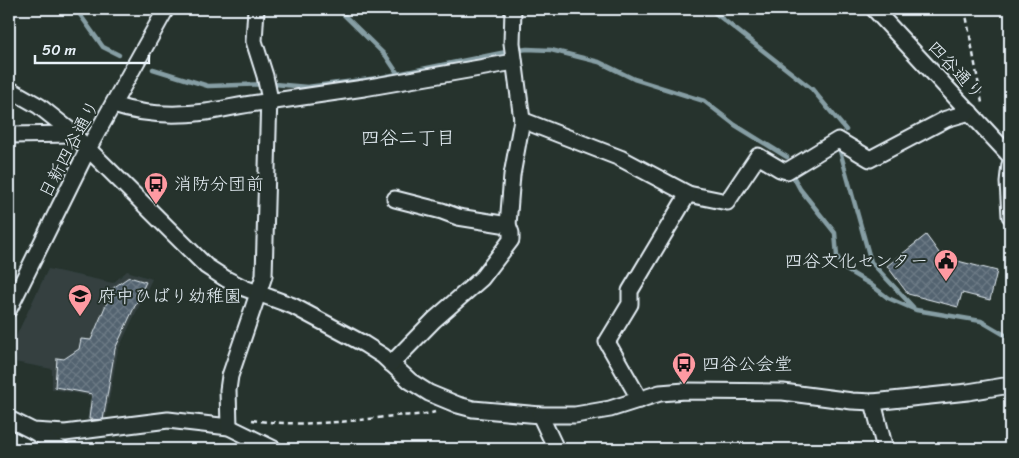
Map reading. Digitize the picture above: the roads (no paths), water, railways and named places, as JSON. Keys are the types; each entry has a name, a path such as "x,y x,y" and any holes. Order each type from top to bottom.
{"street":[{"name":"日新四谷通り","path":"9,309 88,149 166,9"},
{"path":"229,427 228,390 230,376 264,276 269,99 265,76 254,41 256,9"},
{"path":"391,364 434,320 482,278 511,240 508,225 512,174 522,120 512,43 513,9"},
{"name":"四谷通り","path":"874,9 1010,156"},
{"path":"113,105 132,111 157,114 206,112 269,99 364,88 514,62"},
{"path":"9,89 39,106 74,134 206,266 259,294 293,306 364,344 383,356 410,381 430,393 458,405 488,411 540,415 593,413 660,393 685,391 783,392 873,402 968,392 1010,385"},
{"path":"522,120 620,158 688,194 726,202 758,156 787,171 838,140 870,160 946,119 970,112"},
{"path":"9,135 74,134"},
{"path":"1010,164 1008,182 1010,216"},
{"path":"640,400 607,342 630,304 630,291 688,194"},
{"path":"395,199 458,217 508,225"},
{"path":"873,402 884,449"},
{"path":"540,415 556,449"},
{"path":"9,419 33,431 61,449"},
{"path":"33,431 65,433 168,420 229,427 274,449"}],"waterway":[{"path":"76,9 103,47 119,55"},
{"path":"345,9 342,13 386,56 398,74"},
{"path":"712,9 812,89 846,130"},
{"path":"153,69 208,86 274,84 307,87 378,78 506,52 527,49 551,50 599,62 634,79 704,101 735,125 787,157"},
{"path":"840,151 871,262 913,307"},
{"path":"793,176 800,189 835,233 837,256 843,268 870,284 888,298 916,310 981,321 1010,338"}],"place":[{"name":"消防分団前","path":"156,205"},
{"name":"四谷文化センター","path":"946,282"},
{"name":"府中ひばり幼稚園","path":"80,317"},
{"name":"四谷公会堂","path":"684,385"}],"district":[{"name":"四谷二丁目","path":"408,137"}]}
